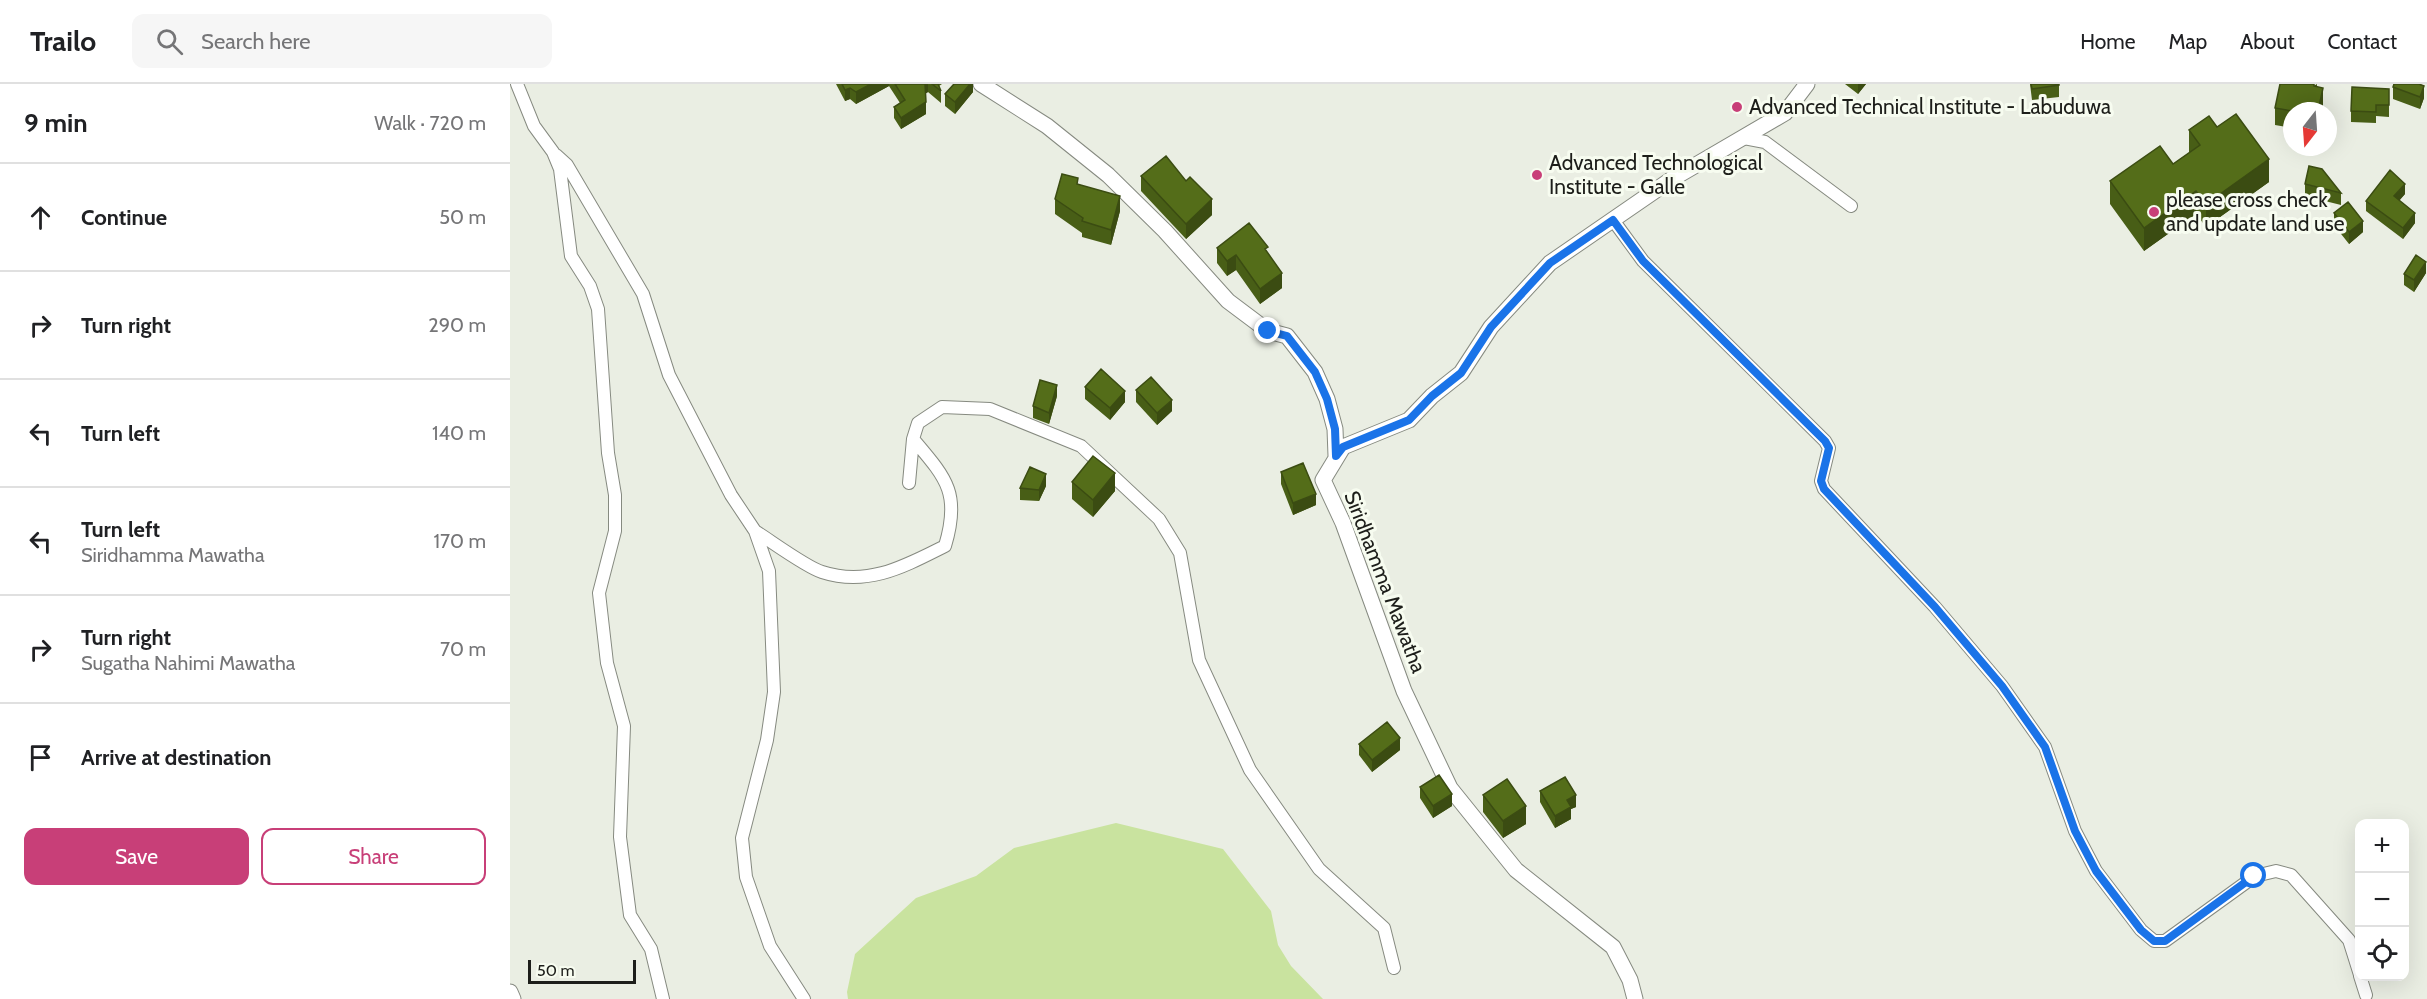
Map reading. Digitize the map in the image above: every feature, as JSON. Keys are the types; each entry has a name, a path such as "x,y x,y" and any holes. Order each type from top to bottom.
{"street":[{"path":"517,84 534,126 553,152 567,165 643,294 669,375 730,495 755,531 769,571 774,692 767,740 742,838 746,877 770,946 804,999"},
{"path":"981,84 1047,126 1108,175 1166,231 1228,301 1268,331 1287,336 1315,372 1327,399 1335,429 1336,456"},
{"path":"1336,456 1343,447 1409,420 1432,396 1461,373 1491,327 1550,263 1672,179 1785,113 1807,84"},
{"path":"1744,138 1765,141 1851,206"},
{"path":"553,152 560,169 571,256 590,286 598,309 608,453 615,495 615,531 599,593 607,663 624,726 620,837 630,915 651,950 663,999"},
{"path":"1613,220 1643,261 1825,441 1829,448 1821,481 1824,489 1935,607 2002,686 2045,747 2075,831 2096,871 2141,930 2154,941 2165,941 2254,876 2276,872 2290,875 2349,940 2355,960"},
{"path":"909,483 913,439 918,423 942,407 990,409 1081,446 1159,519 1180,554 1198,660 1250,770 1319,869 1384,928 1394,968"},
{"path":"755,531 820,572 855,579 897,570 945,546 953,522 951,497 942,473 913,439"},
{"name":"Siridhamma Mawatha","path":"1336,456 1323,480 1343,523 1404,691 1450,788 1516,870 1613,947 1630,980 1635,999"},
{"path":"2362,981 2366,995"},
{"path":"510,992 513,999"}],"green space":[{"path":"1116,823 1223,849 1271,911 1278,945 1291,966 1323,999 848,999 847,992 855,954 916,898 976,876 1014,848"}],"building":[{"path":"842,84 871,84 856,92 850,88 845,90"},
{"path":"895,84 925,84 926,102 901,118 894,107 905,100"},
{"path":"954,84 970,84 955,102 945,94"},
{"path":"2031,84 2059,84 2059,85 2032,89"},
{"path":"2280,84 2314,84 2314,86 2323,88 2320,102 2283,102 2283,109 2275,108"},
{"path":"2394,84 2424,86 2420,97 2393,87"},
{"path":"2352,87 2389,89 2389,105 2376,105 2376,112 2351,111"},
{"path":"2236,114 2269,159 2206,204 2196,191 2144,228 2110,181 2160,146 2173,164 2200,145 2189,130 2209,116 2217,127"},
{"path":"1166,156 1186,181 1190,177 1212,199 1186,224 1141,176"},
{"path":"2309,166 2322,169 2341,193 2305,184"},
{"path":"2390,170 2405,184 2394,196 2415,213 2403,228 2366,201"},
{"path":"1062,174 1078,178 1077,184 1120,196 1111,230 1082,221 1083,218 1055,199"},
{"path":"2348,202 2363,221 2349,232 2334,213"},
{"path":"1249,223 1268,247 1265,249 1282,273 1260,289 1236,255 1227,261 1217,248"},
{"path":"2416,255 2426,262 2414,280 2404,274"},
{"path":"1101,369 1125,391 1110,408 1085,387"},
{"path":"1151,377 1172,400 1157,413 1136,390"},
{"path":"1040,380 1057,385 1049,413 1033,406"},
{"path":"1093,456 1115,473 1093,500 1072,482"},
{"path":"1303,463 1316,494 1293,503 1281,472"},
{"path":"1030,467 1046,474 1039,490 1020,488"},
{"path":"1387,722 1400,738 1372,760 1359,744"},
{"path":"1439,775 1452,794 1433,806 1420,787"},
{"path":"1565,777 1576,795 1567,800 1571,807 1555,816 1540,791"},
{"path":"1507,779 1526,806 1503,821 1483,795"}],"place":[{"name":"Advanced Technical Institute - Labuduwa","path":"1737,107"},
{"name":"Advanced Technological Institute - Galle","path":"1537,175"},
{"name":"please cross check and update land use","path":"2154,212"}],"route":[{"path":"1268,331 1287,336 1315,372 1327,399 1335,429 1336,456 1343,447 1409,420 1432,396 1461,373 1491,327 1550,263 1613,220 1643,261 1825,441 1829,448 1821,481 1824,489 1935,607 2002,686 2045,747 2075,831 2096,871 2141,930 2154,941 2165,941 2254,876"}]}
